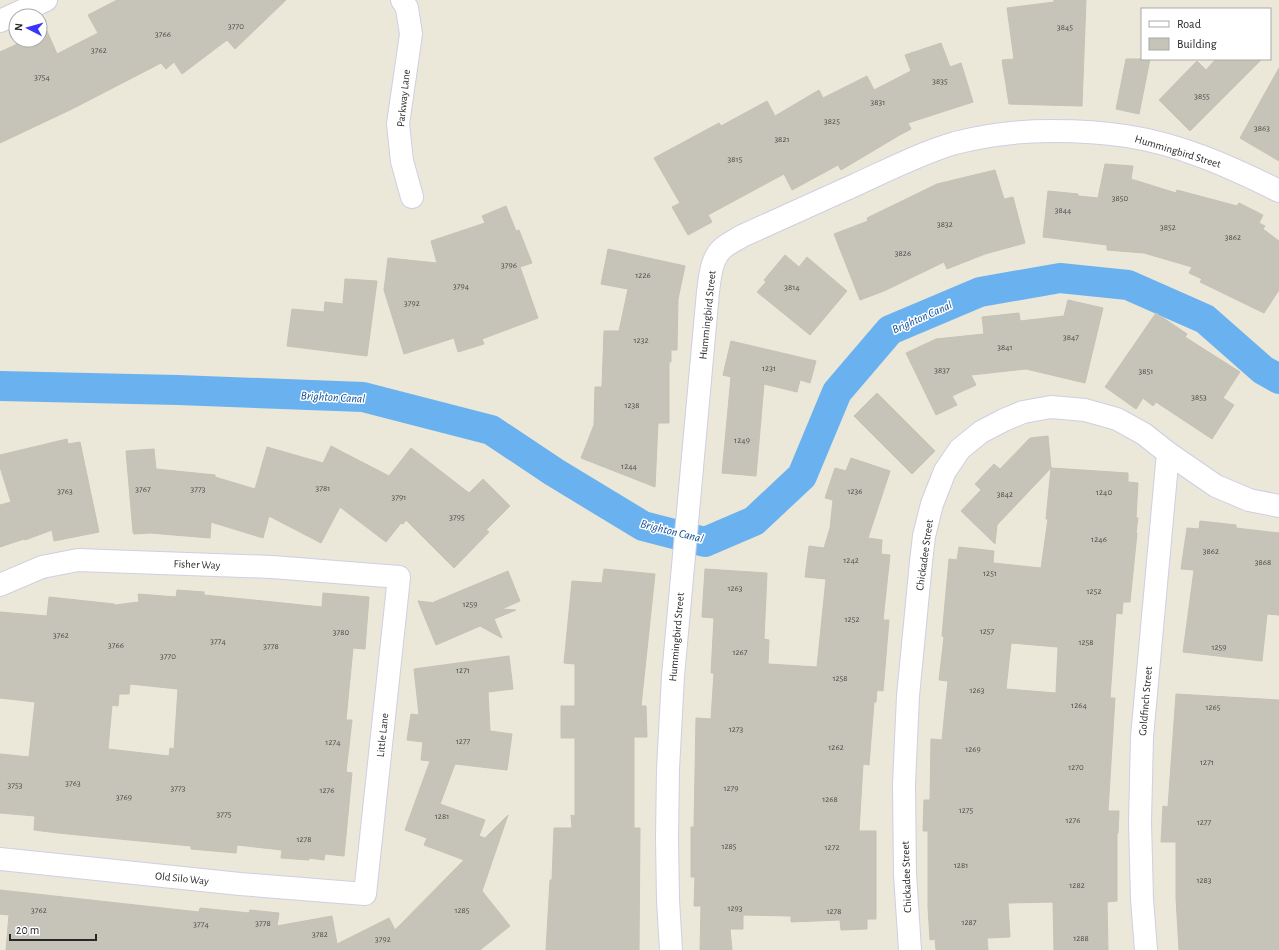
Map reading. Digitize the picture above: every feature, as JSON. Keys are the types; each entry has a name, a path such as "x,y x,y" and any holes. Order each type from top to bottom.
{"street":[{"path":"0,21 46,0"},
{"name":"Parkway Lane","path":"402,0 407,8 411,34 398,124 402,162 412,197"},
{"name":"Hummingbird Street","path":"671,950 668,900 668,769 673,676 710,272 715,256 723,248 742,236 906,161 956,143 1028,131 1087,131 1127,136 1162,144 1237,170 1279,191"},
{"name":"Chickadee Street","path":"910,950 905,874 904,799 908,696 924,536 932,504 945,471 960,449 981,432 1023,412 1052,407 1085,410 1117,419 1144,434 1168,453 1216,486 1249,500 1279,506"},
{"name":"Goldfinch Street","path":"1146,950 1142,899 1140,822 1142,737 1168,453"},
{"name":"Fisher Way","path":"0,585 42,567 78,560 272,567 399,577"},
{"name":"Little Lane","path":"365,894 399,577"},
{"name":"Old Silo Way","path":"0,859 240,884 365,894"}],"building":[{"path":"117,0 286,0 235,49 227,40 182,74 174,62 166,69 161,63 72,109 0,143 0,52 9,48 48,48 48,33 57,54 98,33 88,15"},
{"path":"1054,0 1086,0 1082,106 1009,104 1002,60 1014,59 1007,8 1054,2"},
{"path":"941,43 950,67 961,63 973,102 908,123 911,129 841,170 838,165 792,190 784,174 708,215 712,222 688,235 672,207 680,203 654,158 719,123 721,126 767,101 775,116 819,90 823,98 867,76 874,90 911,71 905,55"},
{"path":"1126,59 1150,60 1139,114 1116,109"},
{"path":"1215,60 1261,60 1190,131 1159,100 1197,61 1206,70"},
{"path":"1279,68 1279,161 1240,138"},
{"path":"1105,164 1133,166 1131,179 1176,193 1177,190 1237,206 1239,203 1263,215 1259,223 1265,226 1263,229 1279,241 1279,290 1264,313 1200,282 1202,279 1189,273 1192,267 1144,253 1107,250 1107,245 1043,237 1048,191 1098,198"},
{"path":"995,170 1004,199 1013,197 1025,243 985,254 947,269 944,262 884,291 860,300 834,234 868,221 867,218 937,184"},
{"path":"506,206 516,231 519,230 532,263 520,267 538,318 482,339 484,344 458,352 454,338 404,354 384,290 388,258 437,263 431,241 485,223 482,216"},
{"path":"608,249 685,266 678,299 677,350 671,350 671,362 669,362 669,423 658,423 655,487 581,458 594,425 595,387 602,387 604,331 619,331 628,289 601,284"},
{"path":"785,255 799,267 807,257 847,291 810,335 757,292 766,282 764,280"},
{"path":"345,279 377,281 367,356 287,346 292,309 324,312 325,302 343,304"},
{"path":"1068,300 1103,308 1085,383 1026,369 971,375 976,385 952,396 957,405 936,415 906,353 936,339 984,334 982,317 1019,313 1020,321 1064,316"},
{"path":"1156,313 1187,334 1185,337 1240,372 1223,398 1234,405 1212,439 1156,402 1153,406 1143,398 1136,409 1105,387"},
{"path":"731,341 816,361 810,383 800,380 797,392 764,384 756,476 722,473 731,377 723,375"},
{"path":"877,393 935,451 912,474 854,416"},
{"path":"1048,436 1051,468 997,525 995,544 961,511 981,490 975,484 994,464 1000,469 1030,438"},
{"path":"67,439 68,444 80,442 99,532 54,541 52,530 0,547 0,505 11,502 0,467 0,455"},
{"path":"331,446 389,476 411,448 469,493 483,479 510,506 486,530 489,532 454,568 406,520 403,524 401,523 386,542 340,507 321,543 269,516 263,538 211,522 210,538 150,533 134,534 133,532 126,451 154,449 156,469 215,475 215,477 255,489 267,447 323,463"},
{"path":"851,458 890,471 868,538 882,540 881,554 890,555 883,620 889,620 883,691 877,690 876,702 874,702 869,765 863,764 859,831 876,831 876,919 867,919 867,929 841,930 840,920 791,922 791,916 743,915 743,929 730,929 732,950 700,950 701,906 694,906 695,877 691,877 691,827 694,827 696,718 711,719 714,673 711,673 714,618 702,617 705,569 767,573 764,639 769,640 768,664 817,667 826,579 805,577 809,546 824,548 830,528 833,500 825,498 835,468 846,471"},
{"path":"1051,468 1128,473 1128,482 1138,483 1136,518 1138,518 1137,533 1130,602 1123,602 1122,614 1116,613 1110,698 1115,698 1108,811 1119,811 1117,833 1117,901 1107,902 1108,950 1054,950 1053,902 1008,903 1010,937 987,938 988,950 936,950 935,939 930,940 928,907 928,831 923,831 924,800 930,800 931,739 942,740 948,681 939,680 944,637 942,636 949,559 957,560 959,547 994,551 993,563 1041,568 1048,519 1046,519","holes":["1011,643 1058,647 1056,693 1006,689"]},
{"path":"1200,521 1236,525 1236,528 1279,533 1279,615 1267,614 1262,661 1183,652 1194,570 1181,569 1187,528 1199,529"},
{"path":"604,569 655,574 641,706 646,706 647,737 634,737 634,828 640,828 639,950 546,950 550,880 552,880 554,828 572,828 571,815 575,816 575,738 561,738 561,706 575,706 575,664 564,663 572,581 602,583"},
{"path":"508,571 520,601 502,609 516,610 494,619 502,638 480,626 436,645 418,601 436,603 434,602"},
{"path":"177,590 204,592 204,595 322,607 323,593 369,597 365,649 353,648 346,720 352,720 346,772 352,773 344,856 325,854 324,860 309,858 309,860 281,858 282,850 237,845 236,853 191,849 191,846 34,830 35,816 0,813 0,754 29,757 35,702 0,698 0,612 47,616 49,597 115,605 139,602 138,594 176,597","holes":["130,684 178,689 174,749 170,748 169,756 108,749 112,705 118,706 119,694 129,694"]},
{"path":"509,656 513,689 488,692 490,731 512,734 507,770 455,764 440,804 485,820 479,836 485,838 508,815 482,891 510,926 480,950 6,950 9,915 0,914 0,890 199,912 200,908 249,913 250,910 279,913 277,926 332,916 337,944 389,918 395,930 464,860 424,845 427,838 405,830 430,761 421,760 423,742 407,740 411,714 419,715 414,669"},
{"path":"1176,694 1279,700 1279,950 1179,950 1176,898 1176,842 1161,842 1163,806 1168,807"}],"waterway":[{"name":"Brighton Canal","path":"0,386 178,390 363,397 491,430 554,472 643,526 705,542 754,521 802,476 837,392 890,330 980,292 1060,278 1128,285 1205,319 1263,370 1279,379"}]}
